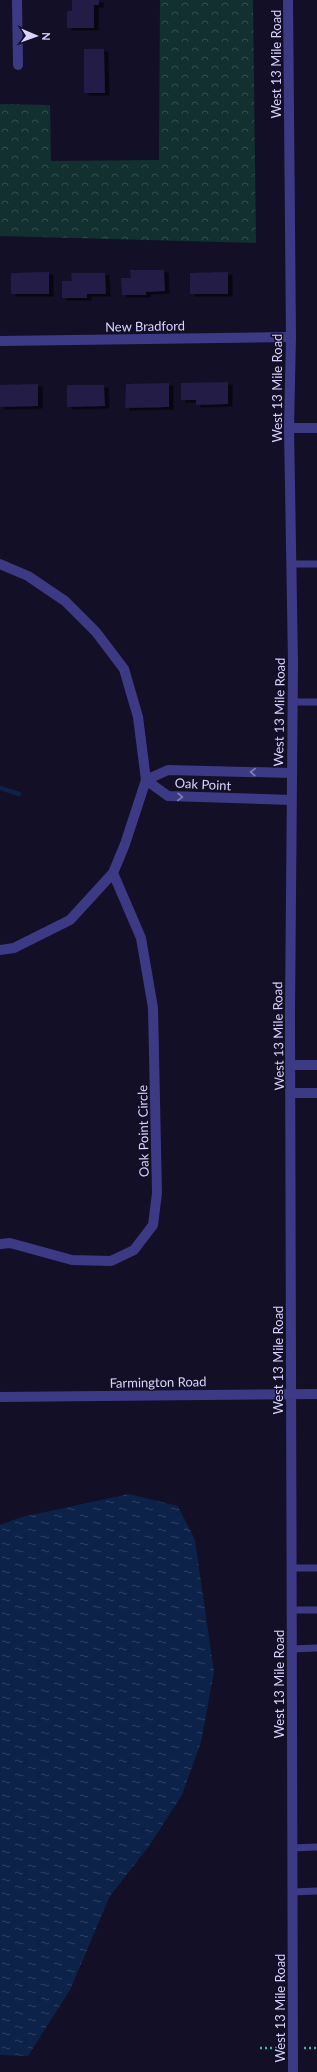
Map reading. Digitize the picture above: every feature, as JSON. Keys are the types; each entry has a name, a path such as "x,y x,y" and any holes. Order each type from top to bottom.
{"street":[{"path":"18,0 18,66"},
{"name":"West 13 Mile Road","path":"288,0 290,337 289,428 293,702 291,800 291,1610 293,2072"},
{"name":"New Bradford","path":"0,341 290,337"},
{"path":"289,428 317,428"},
{"path":"0,564 28,576 65,601 96,632 124,669 138,717 146,780 125,844 113,873 70,920 14,948 0,950"},
{"name":"Oak Point","path":"291,800 168,796 146,780 168,770 292,773"},
{"name":"Oak Point Circle","path":"0,1244 10,1244 72,1260 111,1261 134,1250 153,1225 157,1193 154,1008 141,938 113,873"},
{"path":"291,1065 317,1065"},
{"path":"291,1093 317,1093"},
{"name":"Farmington Road","path":"0,1397 317,1394"}],"lane":[{"path":"292,564 317,564"},
{"path":"293,702 317,702"},
{"path":"291,1568 317,1568"},
{"path":"291,1610 317,1610"},
{"path":"292,1649 317,1648"},
{"path":"292,1848 317,1847"},
{"path":"292,1892 317,1891"}],"green space":[{"path":"160,0 253,0 256,243 0,236 0,104 50,105 51,161 159,160"}],"water":[{"path":"129,1494 178,1506 195,1540 214,1672 201,1742 182,1795 149,1846 110,1896 70,1990 28,2056 0,2055 0,1525 22,1517"}],"building":[{"path":"72,0 99,0 99,5 94,5 94,28 67,28 67,11 72,11"},
{"path":"84,49 104,49 105,93 84,93"},
{"path":"130,270 164,270 165,291 146,292 146,295 122,295 121,278 131,278"},
{"path":"49,272 49,294 11,294 11,273"},
{"path":"228,272 228,294 190,294 190,273"},
{"path":"71,273 105,273 106,294 87,294 87,298 62,298 62,281 72,281"},
{"path":"228,382 228,404 196,405 196,400 181,400 181,383"},
{"path":"169,383 169,407 125,408 126,384"},
{"path":"38,384 38,406 0,407 0,385"},
{"path":"67,385 104,385 105,406 67,407"}],"waterway":[{"path":"0,788 19,794"}]}
